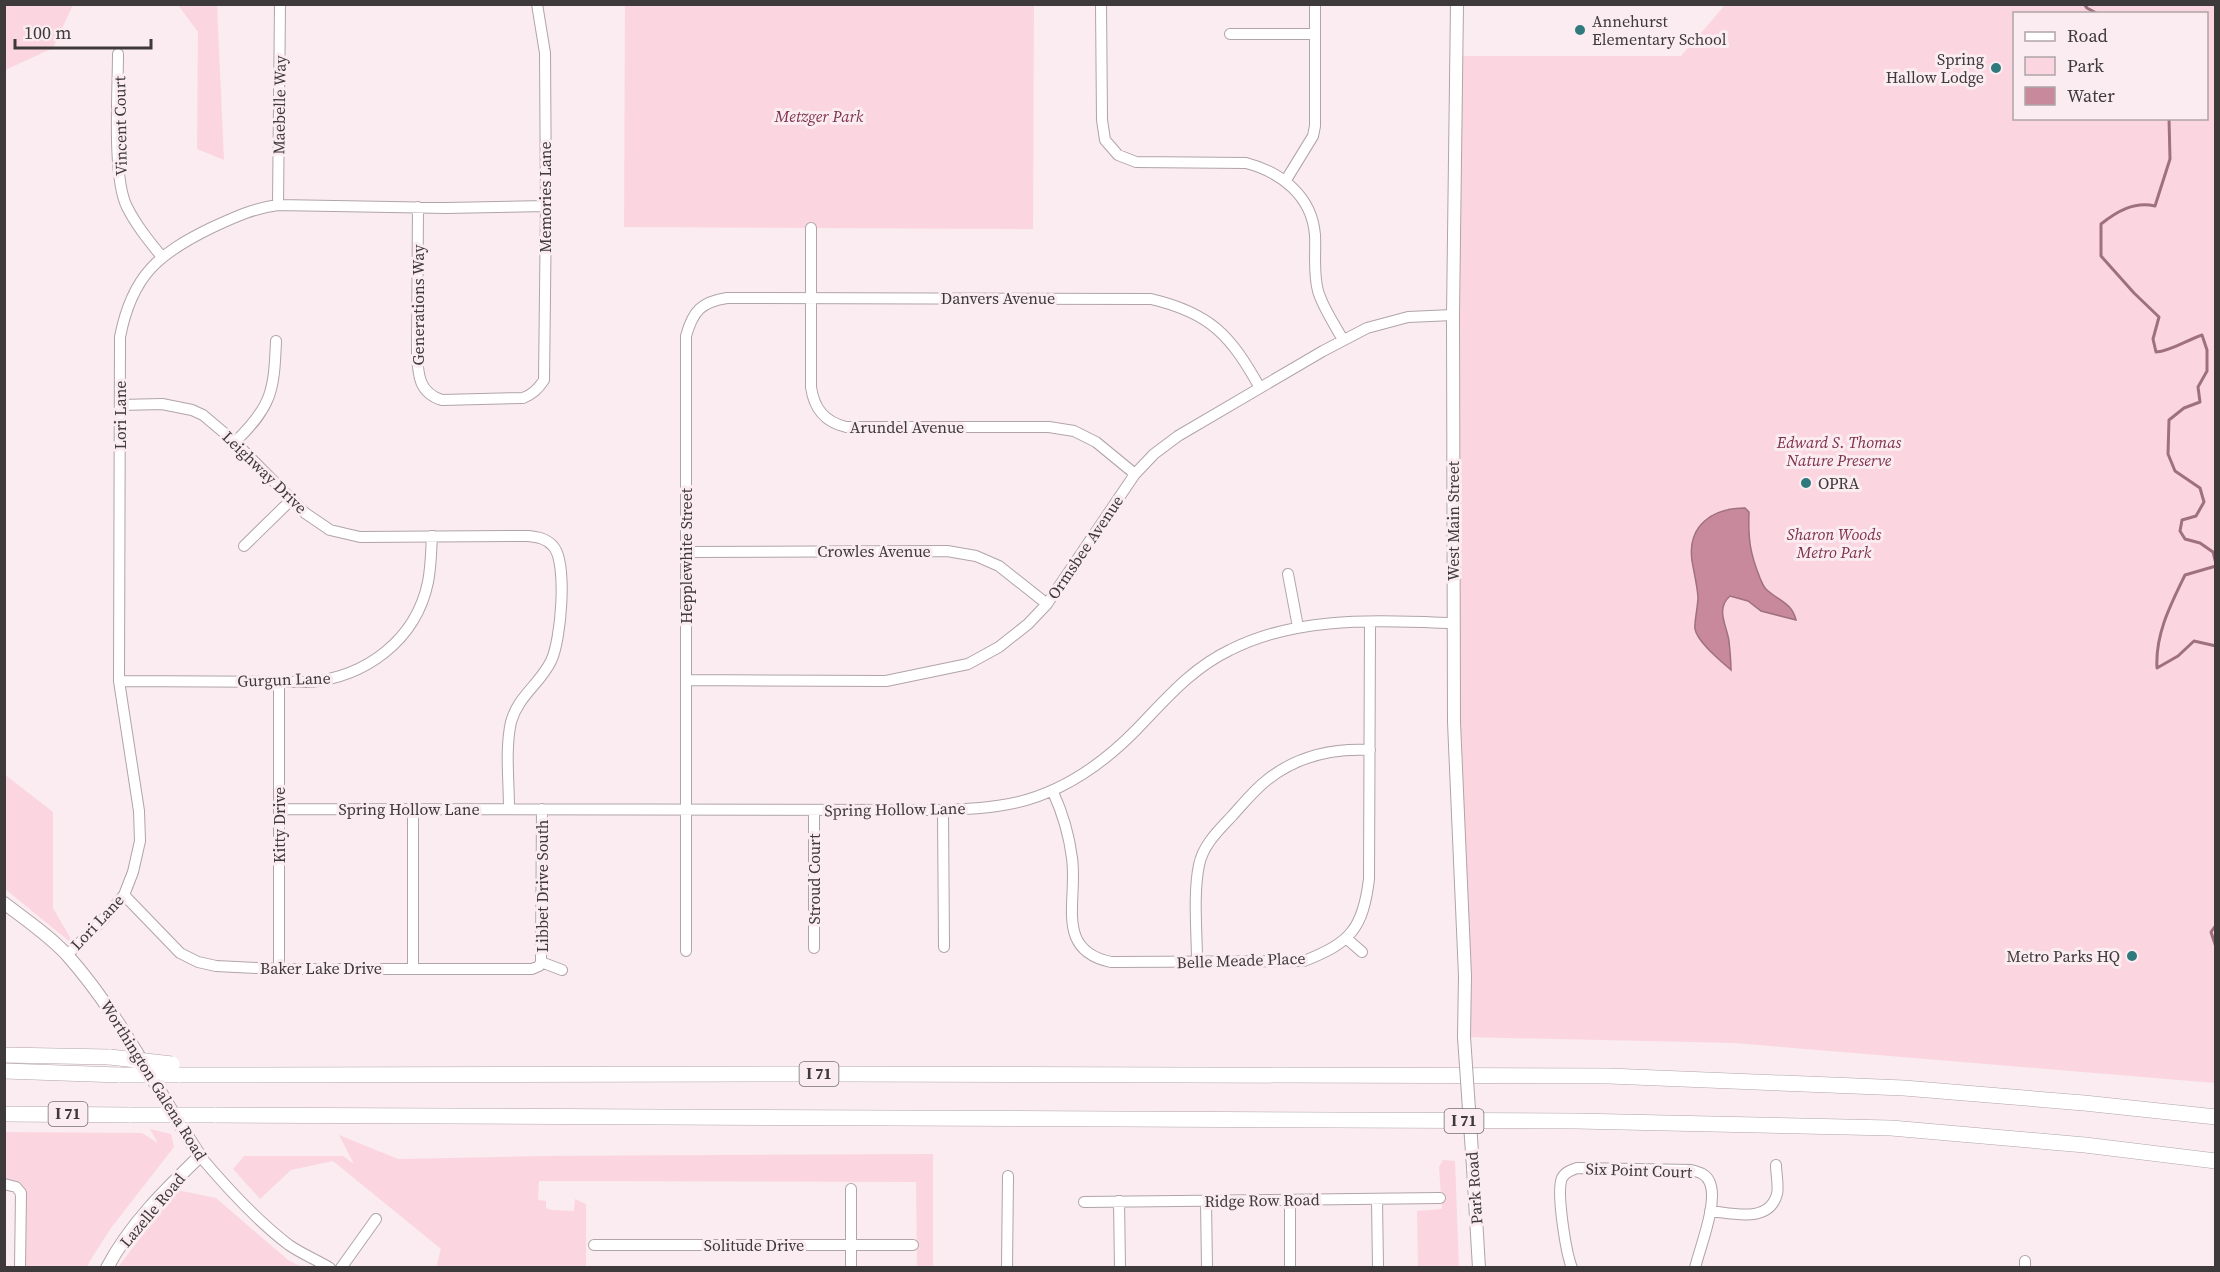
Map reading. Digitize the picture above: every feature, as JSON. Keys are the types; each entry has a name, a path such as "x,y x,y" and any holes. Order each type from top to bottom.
{"highway":[{"path":"4,1055 110,1057 175,1069"},
{"name":"I 71","path":"4,1071 120,1075 175,1069 271,1075 1609,1076 1904,1088 2084,1102 2216,1117"},
{"name":"I 71","path":"4,1114 1576,1121 1890,1128 2085,1145 2216,1161"}],"main road":[{"name":"West Main Street","path":"1457,4 1453,315 1453,622 1454,722 1465,976 1464,1037"},
{"name":"Worthington Galena Road","path":"4,903 67,955 117,1019 200,1156"},
{"name":"Park Road","path":"1464,1037 1479,1268"},
{"name":"Lazelle Road","path":"107,1268 162,1192 200,1156"}],"street":[{"name":"Maebelle Way","path":"278,205 280,4"},
{"name":"Memories Lane","path":"537,4 544,53 546,206 544,380 538,389"},
{"path":"1101,4 1102,120 1105,140 1118,155 1137,162 1246,163 1261,167 1286,180 1307,207 1315,233 1318,291 1343,340"},
{"path":"1286,180 1313,136 1317,101 1315,4"},
{"path":"1230,34 1315,34"},
{"name":"Vincent Court","path":"118,54 119,172 126,206 144,235 162,256"},
{"name":"Lori Lane","path":"67,955 102,921 124,895 138,857 141,826 119,681 120,337 125,315 145,274 162,256 182,242 250,210 278,205 546,206"},
{"name":"Generations Way","path":"418,207 417,354 418,378 422,387 434,398 442,400 524,398 538,389"},
{"name":"Arundel Avenue","path":"811,228 812,397 821,414 828,420 846,427 1049,427 1074,431 1096,442 1135,474"},
{"name":"Danvers Avenue","path":"700,308 713,301 728,298 1151,299 1188,309 1215,326 1241,354 1260,387"},
{"name":"Hepplewhite Street","path":"686,951 686,336 690,321 700,308"},
{"name":"Ormsbee Avenue","path":"686,680 886,681 968,664 999,647 1028,624 1047,604 1135,474 1154,454 1178,436 1260,387 1367,328 1408,317 1453,315"},
{"path":"235,442 263,411 270,398 276,340"},
{"name":"Leighway Drive","path":"120,405 162,404 192,410 211,421 305,513 330,530 360,537 528,536 541,538 552,545 559,556 561,568 559,641 551,663 520,701 511,722 509,809"},
{"path":"244,546 291,500"},
{"name":"Gurgun Lane","path":"119,681 309,682 336,678 360,669 390,649 410,624 425,594 430,570 432,536"},
{"name":"Crowles Avenue","path":"686,552 947,551 976,556 999,566 1047,604"},
{"path":"1288,574 1298,627"},
{"name":"Spring Hollow Lane","path":"280,809 943,810 999,806 1053,792 1096,767 1135,732 1182,682 1230,649 1298,627 1335,622 1453,622"},
{"name":"Belle Meade Place","path":"1053,792 1067,825 1073,861 1074,932 1081,948 1095,958 1111,962 1304,961 1332,950 1346,938 1359,920 1368,891 1370,622"},
{"name":"Kitty Drive","path":"279,681 279,969"},
{"path":"1197,962 1199,864 1213,836 1265,781 1283,768 1307,757 1327,752 1350,749 1370,750"},
{"path":"413,809 413,968"},
{"name":"Libbet Drive South","path":"541,962 542,809"},
{"name":"Stroud Court","path":"814,810 814,948"},
{"path":"943,810 944,947"},
{"name":"Baker Lake Drive","path":"124,895 180,953 198,962 235,968 532,969 541,962"},
{"path":"1346,938 1362,952"},
{"path":"541,962 562,970"},
{"name":"Worthington Galena Road","path":"200,1156 221,1182 290,1245 330,1268"},
{"path":"1695,1268 1710,1211 1759,1214 1771,1206 1777,1193 1776,1165"},
{"name":"Six Point Court","path":"1572,1268 1564,1242 1560,1188 1562,1178 1568,1171 1588,1168 1691,1170 1702,1173 1709,1181 1712,1192 1710,1211"},
{"path":"1007,1268 1008,1176"},
{"path":"4,1184 16,1187 21,1193 20,1268"},
{"path":"851,1189 851,1268"},
{"name":"Ridge Row Road","path":"1084,1202 1440,1198"},
{"path":"1377,1199 1378,1268"},
{"path":"1290,1200 1290,1268"},
{"path":"1119,1201 1120,1268"},
{"path":"1206,1201 1207,1268"},
{"path":"341,1268 376,1219"},
{"name":"Solitude Drive","path":"594,1245 913,1245"}],"green space":[{"path":"4,5 73,5 53,48 5,70"},
{"path":"178,5 217,5 224,160 197,149 198,32"},
{"name":"Metzger Park","path":"625,5 1034,5 1033,229 624,227"},
{"name":"Sharon Woods Metro Park","path":"1725,5 2215,5 2215,1083 1734,1043 1464,1037 1457,819 1457,56 1681,56"},
{"path":"4,774 53,812 53,908 75,946 5,889"},
{"path":"150,1129 171,1134 174,1147 111,1228 87,1267 26,1267 26,1201 5,1180 4,1132 142,1133 158,1143"},
{"path":"339,1135 398,1159 933,1154 933,1267 917,1267 916,1182 539,1181 538,1200 546,1201 546,1208 574,1211 575,1199 586,1204 586,1267 436,1268 441,1249 333,1161 291,1170 260,1199 233,1169 244,1156 343,1156 354,1164"},
{"path":"1443,1160 1455,1161 1459,1267 1418,1267 1417,1211 1442,1209 1439,1167"},
{"path":"177,1190 216,1198 288,1260 302,1267 118,1267"}],"water":[{"path":"1745,508 1749,512 1749,538 1752,553 1763,584 1767,590 1788,606 1796,620 1761,611 1748,601 1730,596 1723,606 1723,618 1729,641 1731,670 1705,646 1695,629 1698,597 1692,548 1698,528 1705,521 1723,511"}],"waterway":[{"path":"2084,4 2094,12"},
{"path":"2169,120 2170,159 2155,206 2133,206 2113,215 2101,224 2101,256 2159,317 2153,339 2156,352 2173,348 2202,335 2207,350 2207,371 2198,387 2200,402 2184,408 2169,420 2168,454 2175,471 2200,488 2204,502 2196,516 2182,520 2180,531 2185,539 2200,543 2213,552 2216,564"},
{"path":"2216,566 2185,575 2161,631 2157,668 2178,656 2194,641 2216,646"},
{"path":"2216,925 2211,932 2216,947"}],"place":[{"name":"Annehurst Elementary School","path":"1580,30"},
{"name":"Spring Hallow Lodge","path":"1996,68"},
{"name":"OPRA","path":"1806,483"},
{"name":"Metro Parks HQ","path":"2132,956"}],"park label":[{"name":"Edward S. Thomas Nature Preserve","path":"1839,451"}]}
